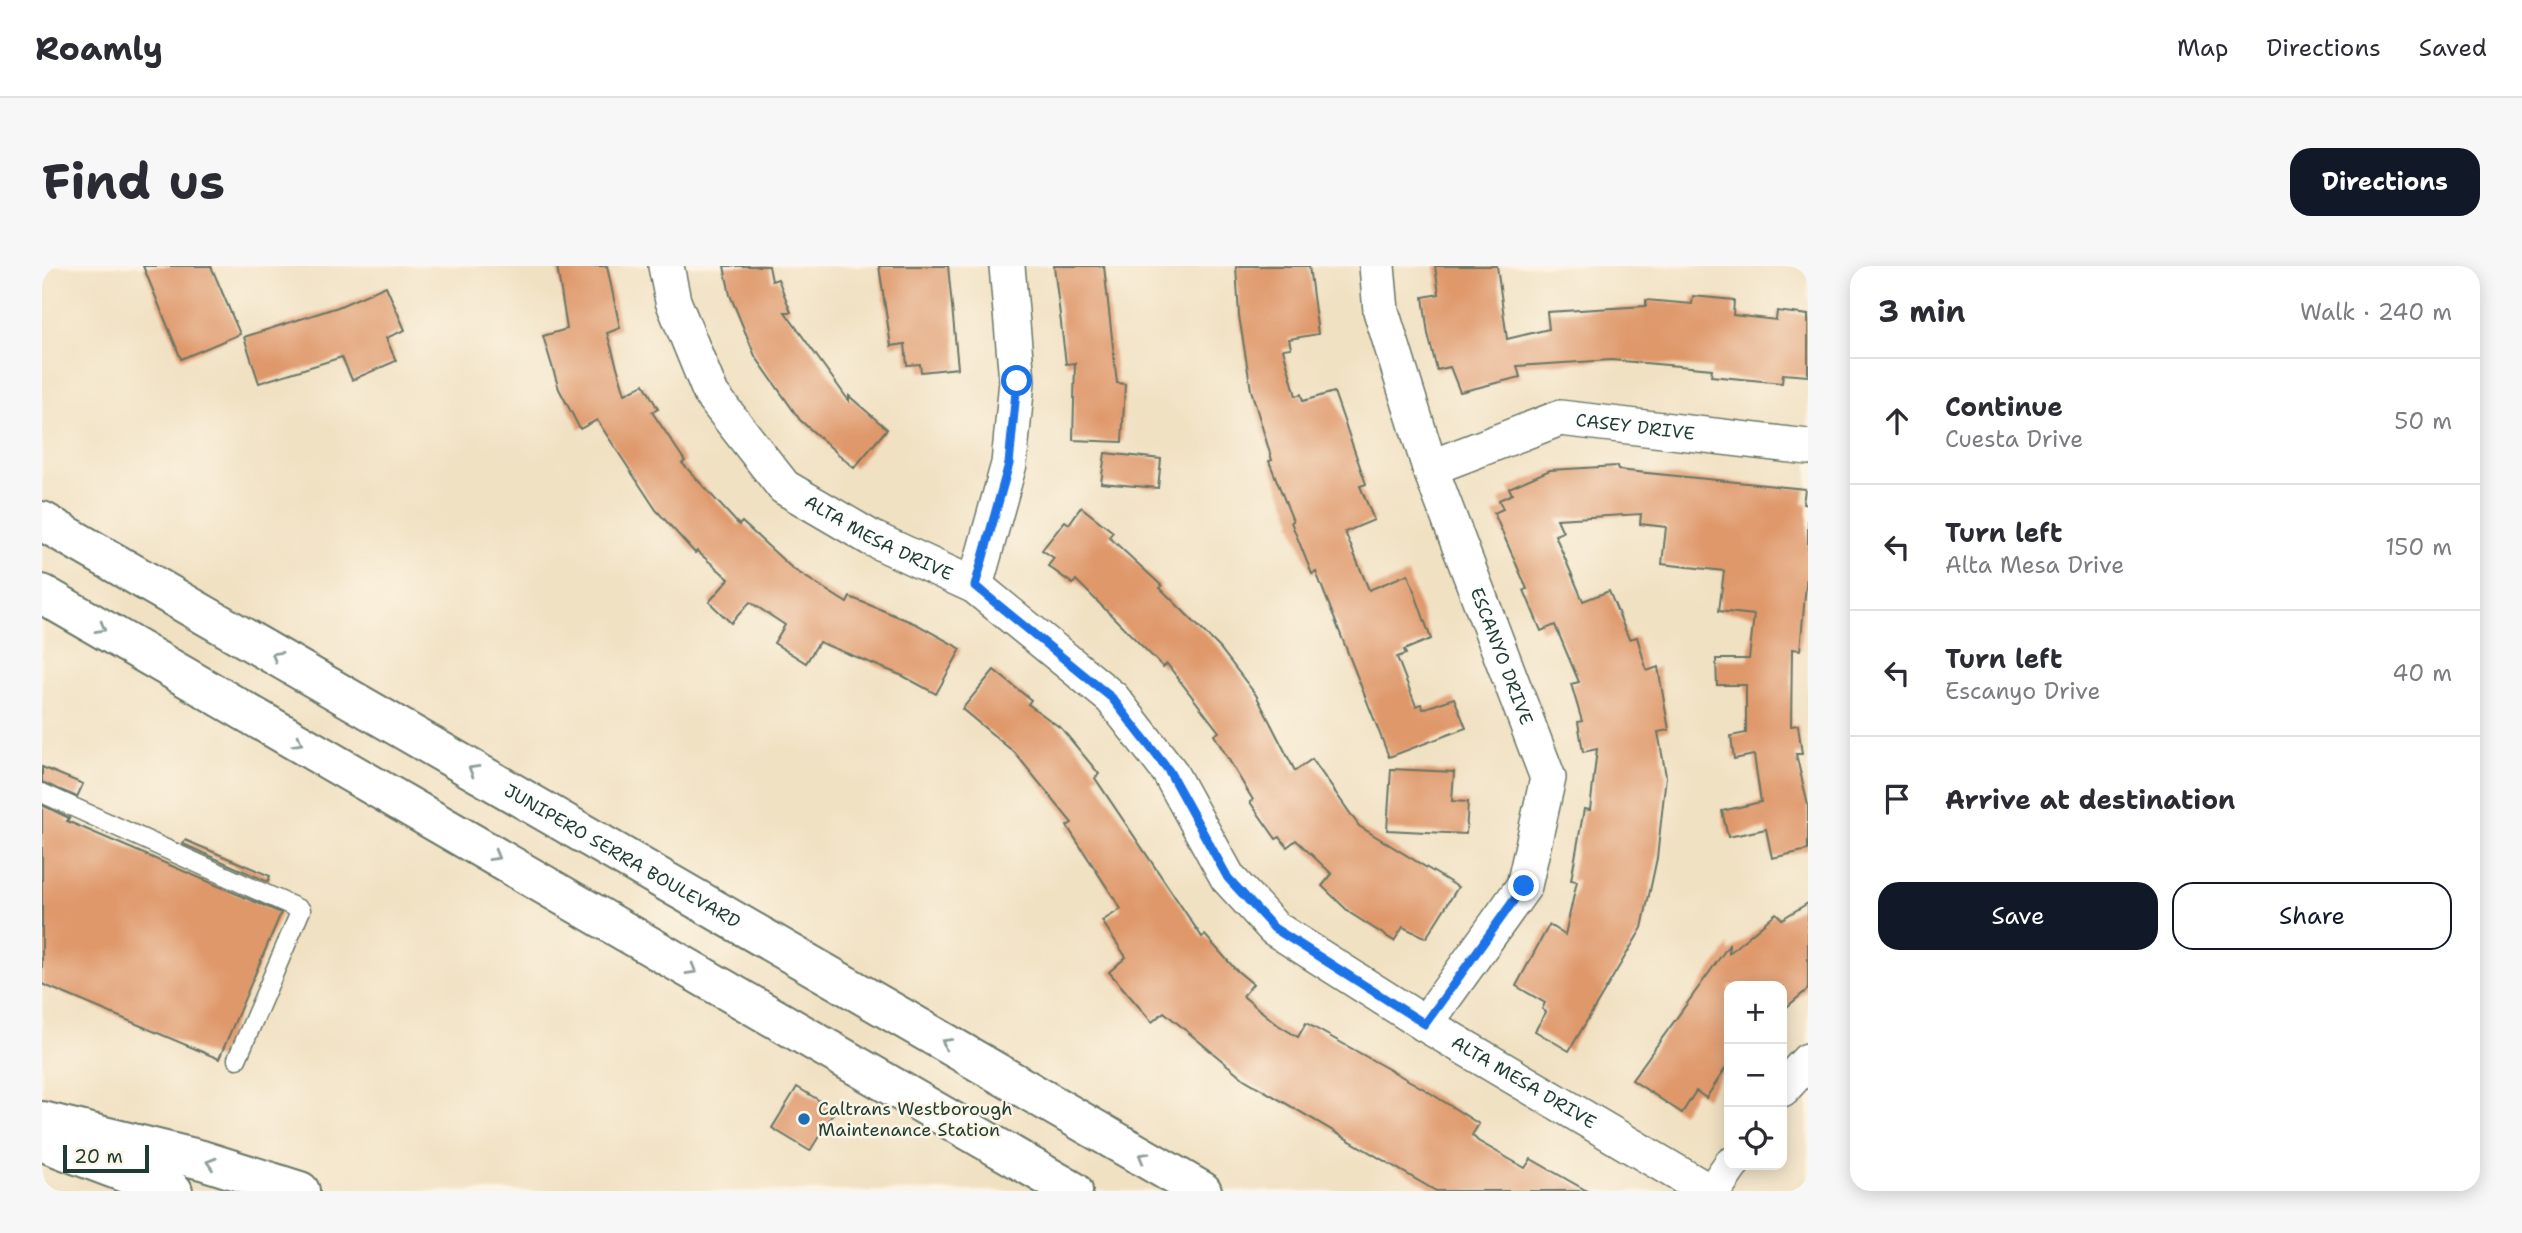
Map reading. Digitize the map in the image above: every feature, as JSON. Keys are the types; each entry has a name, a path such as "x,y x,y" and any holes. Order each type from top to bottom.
{"main road":[{"name":"JUNIPERO SERRA BOULEVARD","path":"42,521 1202,1191"},
{"path":"42,594 1073,1191"},
{"path":"42,1121 202,1160 300,1191"},
{"path":"42,1141 173,1191"}],"street":[{"name":"ALTA MESA DRIVE","path":"666,266 673,301 711,394 784,487 871,538 975,586 1112,698 1169,771 1228,878 1274,928 1425,1024 1711,1191"},
{"path":"975,586 1010,450 1017,381 1007,266"},
{"name":"ESCANYO DRIVE","path":"1377,266 1381,311 1430,468 1548,778 1524,886 1425,1024"},
{"name":"CASEY DRIVE","path":"1430,468 1559,418 1808,447"},
{"path":"1787,1084 1808,1061"},
{"path":"1711,1191 1727,1170"}],"lane":[{"path":"42,793 301,910 237,1059"}],"building":[{"path":"143,266 211,266 240,334 181,359"},
{"path":"557,266 607,266 620,328 607,333 625,394 644,384 658,409 652,412 685,461 682,463 739,525 742,522 793,569 847,603 850,597 916,624 961,649 936,694 903,676 819,642 806,663 774,643 785,625 750,602 731,623 709,602 729,579 697,551 695,553 656,510 597,420 580,429 559,389 543,336 567,329"},
{"path":"724,266 769,266 772,281 778,279 791,312 785,312 849,401 849,396 887,429 854,468 800,420 755,356 730,295"},
{"path":"879,266 948,266 958,368 921,372 920,364 907,365 905,344 891,346"},
{"path":"1054,266 1104,266 1117,383 1125,384 1122,442 1073,440 1075,363 1066,364"},
{"path":"1236,266 1309,266 1318,334 1289,339 1291,348 1283,349 1296,396 1301,394 1303,401 1334,392 1366,484 1360,486 1374,520 1345,532 1369,590 1408,574 1431,639 1404,650 1406,654 1397,657 1416,706 1421,704 1423,709 1454,698 1466,728 1389,757 1316,572 1312,574 1269,461 1272,460 1251,390 1239,316"},
{"path":"1435,266 1497,266 1507,339 1549,329 1547,312 1646,306 1646,300 1692,304 1693,296 1734,300 1733,315 1776,320 1777,311 1808,315 1808,376 1783,374 1782,383 1711,376 1712,369 1611,360 1517,366 1520,377 1460,392 1450,367 1437,370 1428,334 1423,297 1439,294"},
{"path":"386,286 405,330 386,338 396,361 352,380 342,357 259,383 244,337 338,307"},
{"path":"1105,453 1161,459 1158,488 1101,483"},
{"path":"1617,466 1618,470 1805,489 1803,504 1808,505 1808,562 1800,650 1792,649 1791,726 1798,725 1802,754 1796,754 1808,805 1808,850 1772,858 1766,829 1728,837 1722,811 1761,802 1754,755 1734,759 1731,736 1746,733 1746,685 1717,685 1716,659 1749,659 1754,615 1719,611 1724,571 1662,564 1666,527 1640,524 1641,514 1557,519 1563,532 1555,535 1583,601 1609,591 1629,639 1637,637 1647,671 1658,667 1669,730 1658,732 1666,776 1657,858 1642,928 1569,1051 1535,1031 1546,1012 1542,1009 1545,1003 1516,986 1549,925 1565,935 1577,881 1571,880 1584,809 1590,810 1597,749 1583,752 1578,722 1582,721 1571,684 1579,682 1555,625 1541,631 1524,590 1527,589 1494,513 1503,509 1499,500 1512,494 1509,488 1550,470"},
{"path":"1081,507 1113,532 1109,537 1162,586 1160,588 1220,648 1256,695 1295,771 1312,759 1359,826 1458,887 1426,938 1403,927 1394,941 1350,913 1322,886 1332,874 1296,840 1287,847 1280,837 1276,839 1250,802 1253,800 1214,735 1219,732 1167,664 1163,667 1076,580 1073,584 1048,566 1054,558 1042,550 1065,521 1069,524"},
{"path":"994,670 1031,700 1028,704 1062,729 1099,774 1095,778 1202,937 1205,935 1235,969 1253,984 1243,996 1278,1025 1298,1037 1306,1023 1424,1089 1479,1124 1472,1135 1478,1141 1525,1168 1531,1159 1587,1191 1436,1191 1244,1079 1164,1012 1152,1022 1109,972 1126,957 1102,921 1121,909 1067,826 1072,823 1015,753 962,709"},
{"path":"42,767 83,784 77,797 42,782"},
{"path":"1391,769 1454,772 1452,801 1468,802 1466,834 1387,830"},
{"path":"42,805 69,818 67,821 281,913 219,1059 42,984"},
{"path":"185,840 270,876 268,882 183,844"},
{"path":"1808,903 1808,989 1787,1007 1787,981 1724,981 1724,1071 1706,1098 1696,1091 1682,1113 1632,1080 1729,945 1729,953 1776,913 1782,919"},
{"name":"Caltrans Westborough Maintenance Station","path":"797,1087 835,1110 810,1151 772,1128"}],"place":[{"name":"Caltrans Westborough Maintenance Station","path":"804,1119"}],"route":[{"path":"1017,381 1009,464 975,586 1112,698 1169,771 1228,878 1274,928 1425,1024 1524,886"}]}
